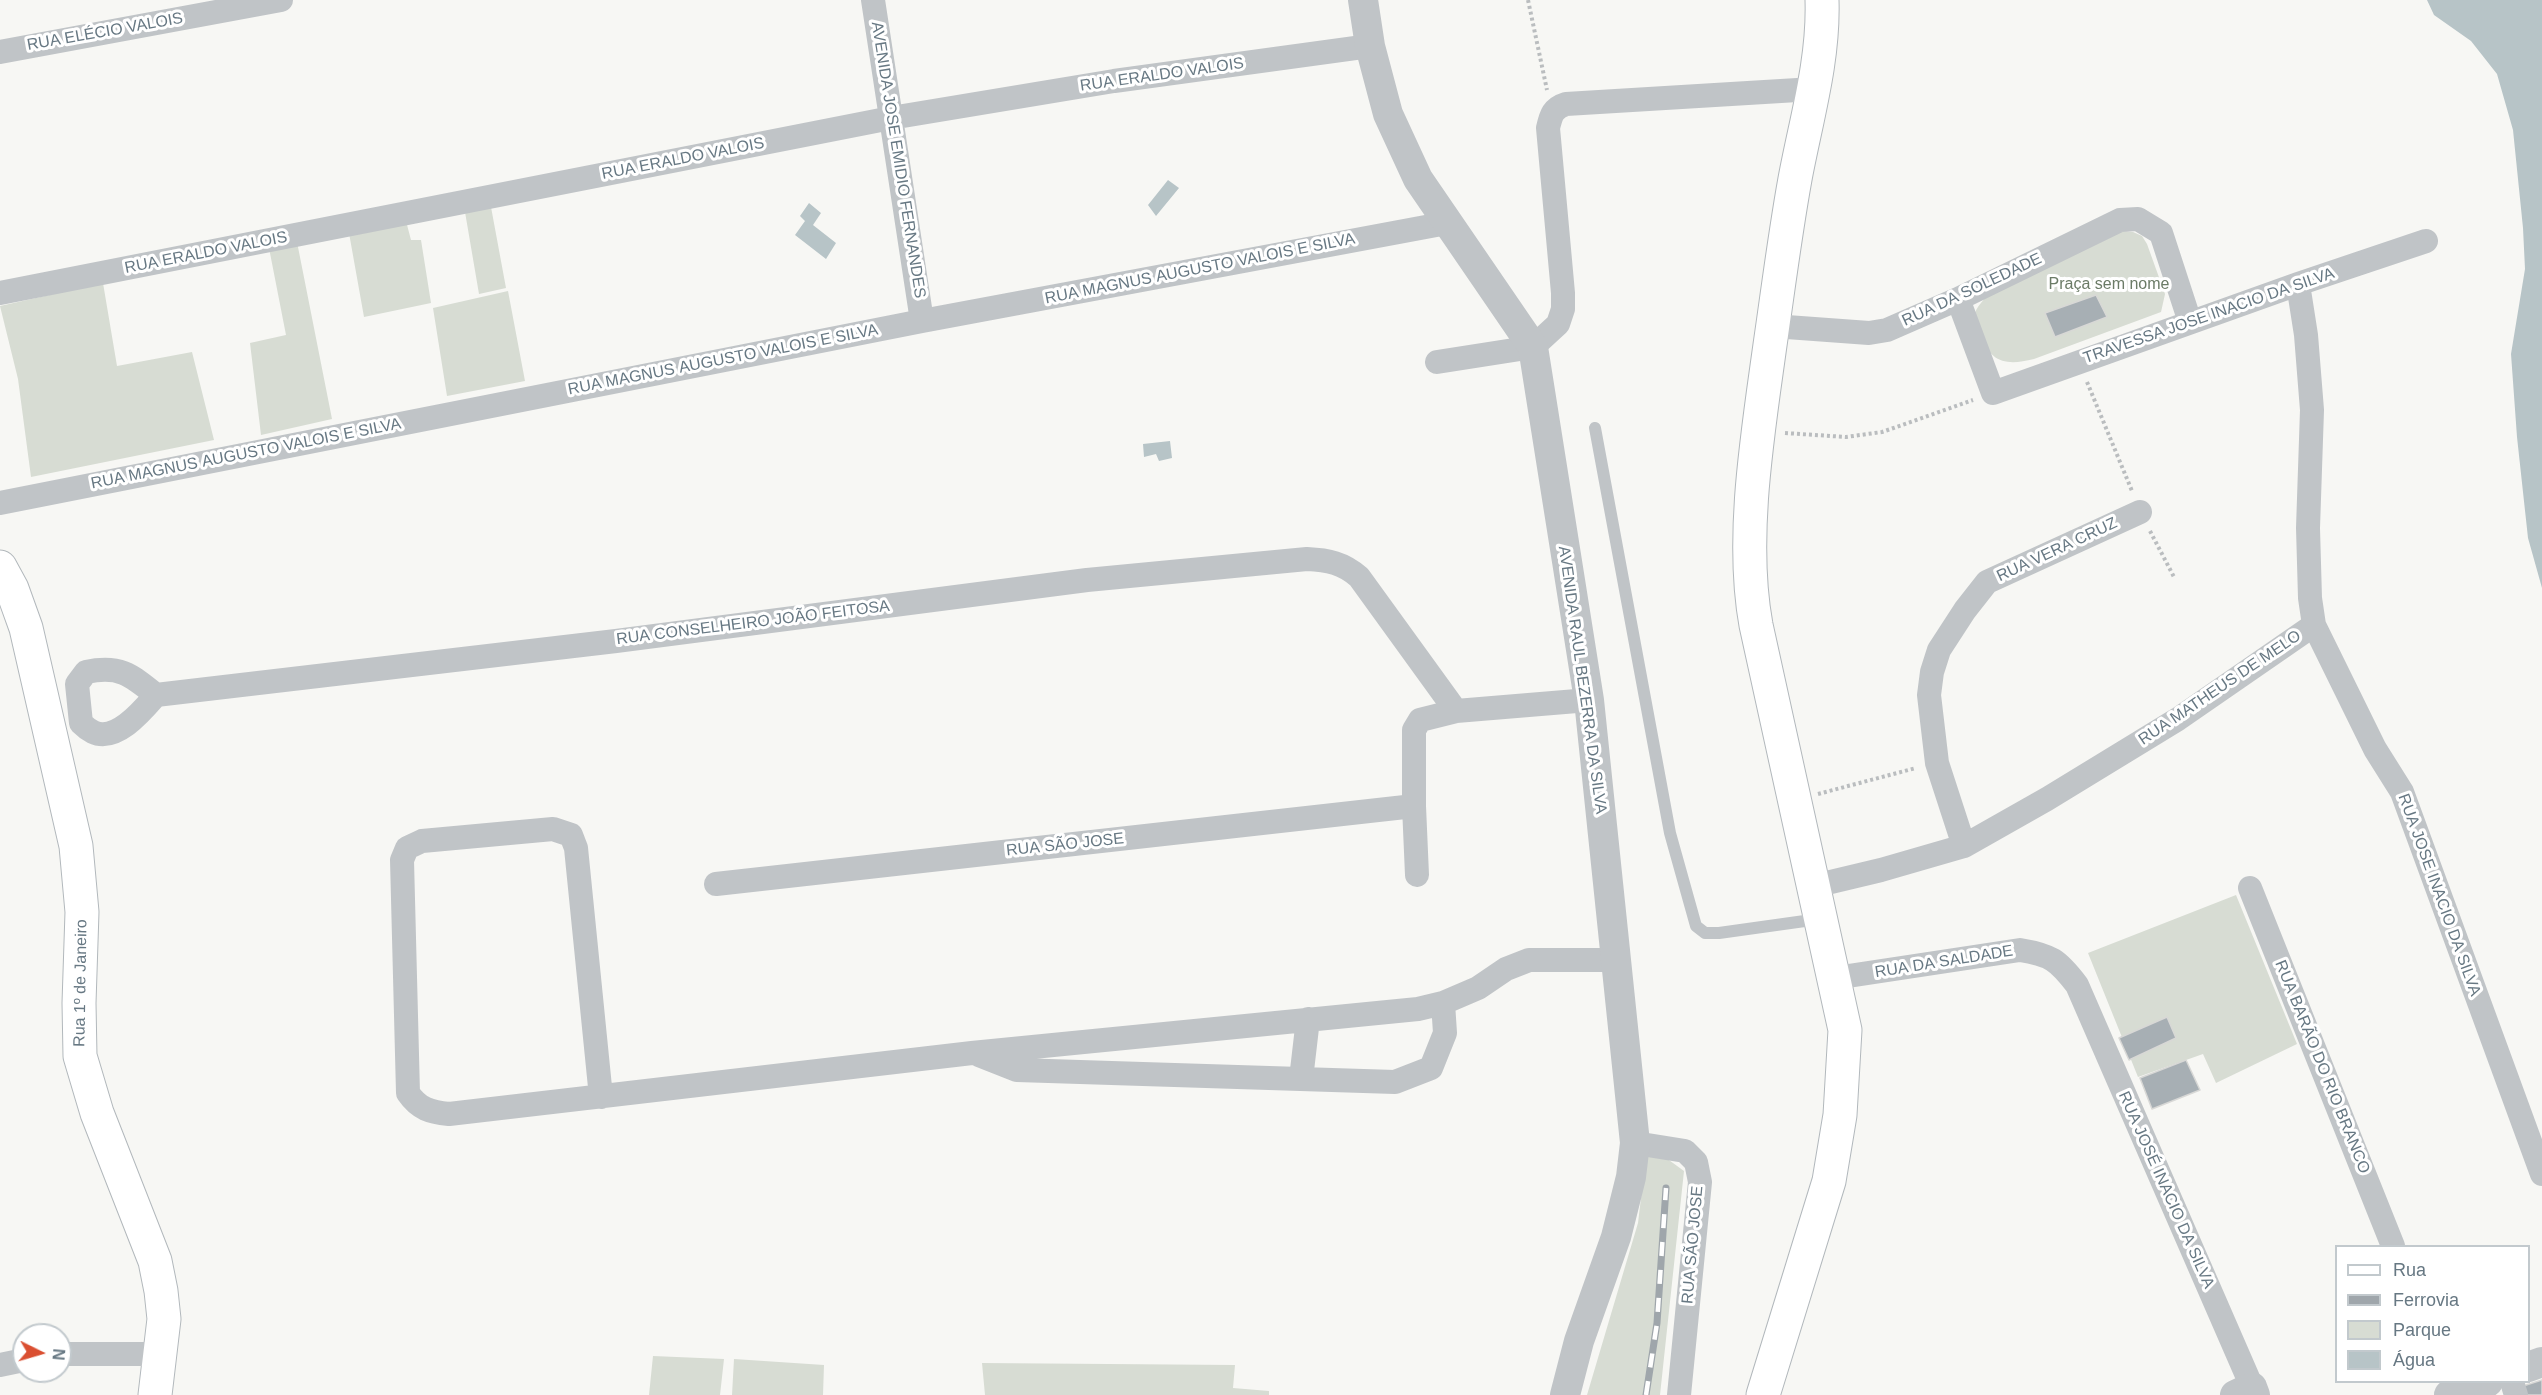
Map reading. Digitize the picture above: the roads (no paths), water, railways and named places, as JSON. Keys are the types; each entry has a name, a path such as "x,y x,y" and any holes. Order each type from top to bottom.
{"main road":[{"path":"1763,1395 1829,1181 1840,1114 1845,1030 1752,604 1751,523 1758,431 1795,180 1814,89 1822,0"},
{"name":"Rua 1º de Janeiro","path":"0,567 12,589 26,628 76,846 82,912 80,1056 97,1113 155,1261 164,1319 155,1395"}],"street":[{"name":"RUA ELÉCIO VALOIS","path":"0,52 281,0"},
{"name":"AVENIDA JOSE EMIDIO FERNANDES","path":"873,0 922,321"},
{"name":"AVENIDA RAUL BEZERRA DA SILVA","path":"1363,0 1370,46 1388,114 1418,179 1533,347 1589,700 1635,1143 1631,1178 1616,1237 1578,1341 1565,1395"},
{"name":"RUA ERALDO VALOIS","path":"0,293 891,118 1114,81 1370,46"},
{"path":"1437,362 1533,347 1558,324 1563,309 1562,276 1550,121 1557,107 1566,104 1814,89"},
{"name":"RUA DA SOLEDADE","path":"1773,326 1869,333 1887,330 1958,299 2120,220 2138,219 2161,233 2190,322"},
{"name":"RUA MAGNUS AUGUSTO VALOIS E SILVA","path":"0,503 922,321 1447,223"},
{"name":"TRAVESSA JOSE INACIO DA SILVA","path":"1958,299 1993,393 2298,284 2426,241"},
{"name":"RUA MATHEUS DE MELO","path":"1814,886 1881,870 1964,846 2047,800 2178,719 2314,625 2310,598 2308,528 2312,410 2306,335 2298,284"},
{"name":"RUA VERA CRUZ","path":"1964,846 1937,763 1929,694 1932,672 1939,650 1976,594 1987,582 2140,512"},
{"name":"RUA CONSELHEIRO JOÃO FEITOSA","path":"156,695 616,641 1087,580 1307,559 1329,560 1349,568 1359,577 1456,711"},
{"name":"RUA JOSE INACIO DA SILVA","path":"2314,625 2375,749 2402,792 2542,1174"},
{"path":"1418,875 1414,806 1414,730 1420,720 1428,716 1456,711 1589,700"},
{"name":"RUA SÃO JOSE","path":"716,884 1414,806"},
{"path":"601,1097 576,848 571,835 553,829 422,841 407,848 402,860 408,1093 415,1103 427,1112 449,1114 601,1097 972,1053 1418,1009 1443,1003 1478,988 1506,969 1529,960 1616,960"},
{"name":"RUA BARÃO DO RIO BRANCO","path":"2250,888 2393,1245"},
{"name":"RUA DA SALDADE","path":"1835,978 2020,950 2039,953 2062,965 2077,985"},
{"name":"RUA JOSÉ INACIO DA SILVA","path":"2077,985 2247,1392"},
{"path":"972,1053 1017,1070 1395,1082 1431,1068 1445,1033 1443,1003"},
{"path":"1301,1079 1308,1019"},
{"name":"RUA SÃO JOSE","path":"1635,1143 1685,1151 1696,1162 1700,1182 1679,1395"},
{"path":"72,1354 160,1354"},
{"path":"2449,1390 2483,1383"}],"lane":[{"path":"1595,429 1670,833 1696,926 1705,933 1719,933 1821,919"}],"water":[{"path":"2427,0 2542,0 2542,588 2528,538 2511,354 2525,269 2513,130 2497,74 2471,41 2434,15"},
{"path":"1168,180 1179,188 1156,216 1148,205"},
{"path":"809,203 821,213 813,225 836,243 826,259 795,235 805,221 800,216"},
{"path":"1170,441 1172,458 1159,461 1156,454 1144,457 1143,444"}],"railway":[{"path":"1646,1395 1657,1323 1666,1188"}],"park label":[{"name":"Praça sem nome","path":"2109,285"}]}
